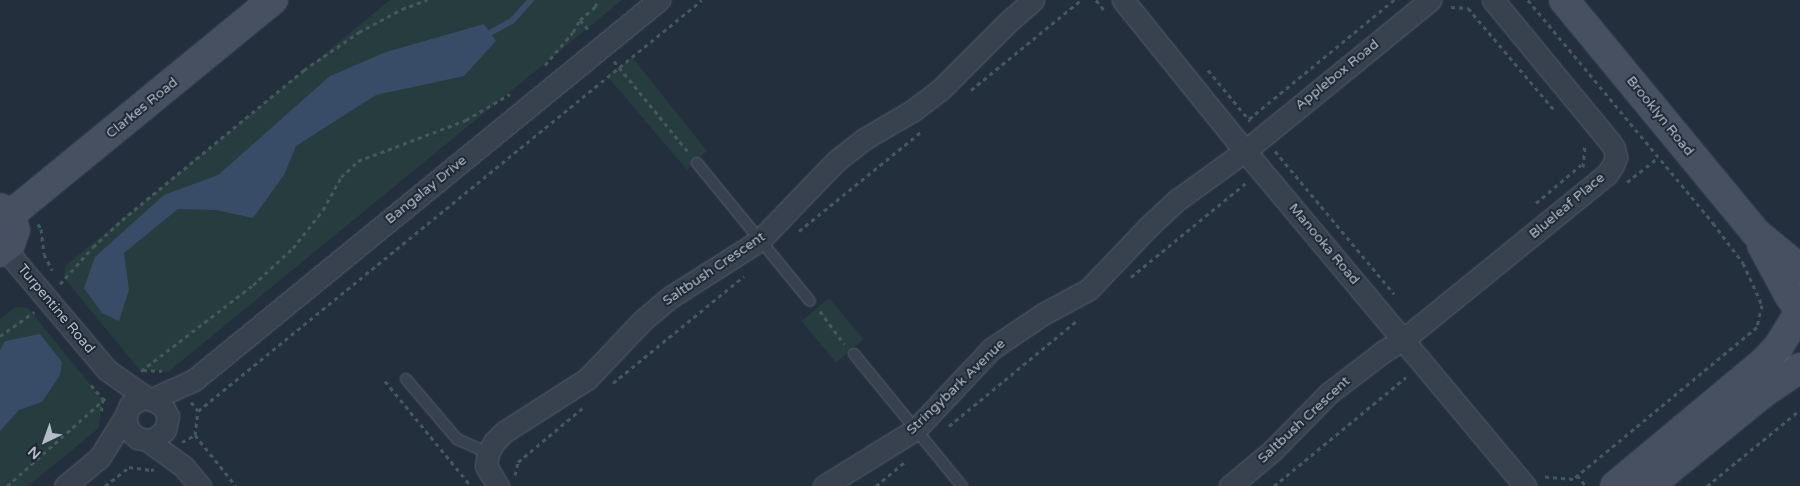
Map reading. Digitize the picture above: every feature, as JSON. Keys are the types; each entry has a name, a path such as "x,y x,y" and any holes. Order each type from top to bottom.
{"street":[{"name":"Clarkes Road","path":"5,212 274,0"},
{"name":"Bangalay Drive","path":"168,420 191,390 659,0"},
{"name":"Saltbush Crescent","path":"488,453 494,442 504,432 586,379 643,320 669,298 760,240 836,161 864,139 912,111 942,89 1009,21 1033,0"},
{"name":"Manooka Road","path":"1123,0 1245,151 1412,333 1530,483"},
{"name":"Applebox Road","path":"1245,151 1430,0"},
{"name":"Blueleaf Place","path":"1412,333 1607,174 1616,157 1610,142 1493,0"},
{"name":"Brooklyn Road","path":"1564,0 1755,232 1800,269"},
{"name":"Stringybark Avenue","path":"824,486 922,436 991,349 1043,314 1089,289 1149,226 1177,200 1245,151"},
{"path":"2,251 10,244 15,230 5,212"},
{"name":"Brooklyn Road","path":"1755,232 1799,319"},
{"name":"Turpentine Road","path":"2,251 48,299 107,370 150,398"},
{"path":"1615,486 1764,362 1778,348 1799,319"},
{"name":"Saltbush Crescent","path":"1230,486 1273,450 1329,394 1384,351 1412,333"},
{"path":"1649,486 1764,393 1800,368"},
{"name":"Turpentine Road","path":"107,370 126,413"},
{"name":"Bangalay Drive","path":"150,398 191,390"},
{"path":"64,486 100,457 135,401 150,398 162,405 168,420 157,444"},
{"path":"126,413 125,422 131,434 157,444 184,467 200,486"},
{"path":"100,457 157,444"},
{"path":"488,453 486,466 498,486"}],"lane":[{"path":"697,163 810,301"},
{"path":"854,354 962,486"},
{"path":"406,379 457,439 488,453"}],"path":[{"path":"0,336 48,299 80,260 122,220 304,70 359,32 402,9 427,0"},
{"path":"541,70 598,0"},
{"path":"198,411 702,0"},
{"path":"1249,119 1394,0"},
{"path":"1528,0 1713,223 1743,263 1762,305 1757,327 1572,479 1543,474 1537,467"},
{"path":"609,54 697,163"},
{"path":"1206,67 1263,136 1412,333"},
{"path":"137,375 253,285 293,248 323,210 341,177 358,161 466,120 516,90"},
{"path":"1125,282 1246,183"},
{"path":"810,301 854,354"},
{"path":"876,486 922,436 1087,313"},
{"path":"1274,486 1406,377"},
{"path":"384,380 470,486"},
{"path":"191,390 198,411 194,435 236,486"},
{"path":"7,486 110,395"},
{"path":"1707,486 1800,410"},
{"path":"105,486 128,467 151,470 159,465 157,444 194,435"},
{"path":"124,461 128,467"},
{"path":"1530,483 1543,474"},
{"path":"1577,475 1586,486"}],"green space":[{"path":"390,0 622,0 168,372 139,369 64,278 65,266"},
{"path":"632,57 707,151 687,170 607,76"},
{"path":"829,298 864,339 836,363 801,321"},
{"path":"15,307 28,308 102,399 99,428 28,486 0,486 0,319"}],"water":[{"path":"484,24 496,41 464,76 376,95 296,146 284,175 253,218 216,210 178,209 124,253 129,290 119,321 102,313 84,288 95,257 164,195 218,175 330,76 386,52"},
{"path":"40,334 62,362 60,375 42,402 19,410 0,431 0,350 5,341"}],"waterway":[{"path":"490,33 512,21 531,0"}]}
